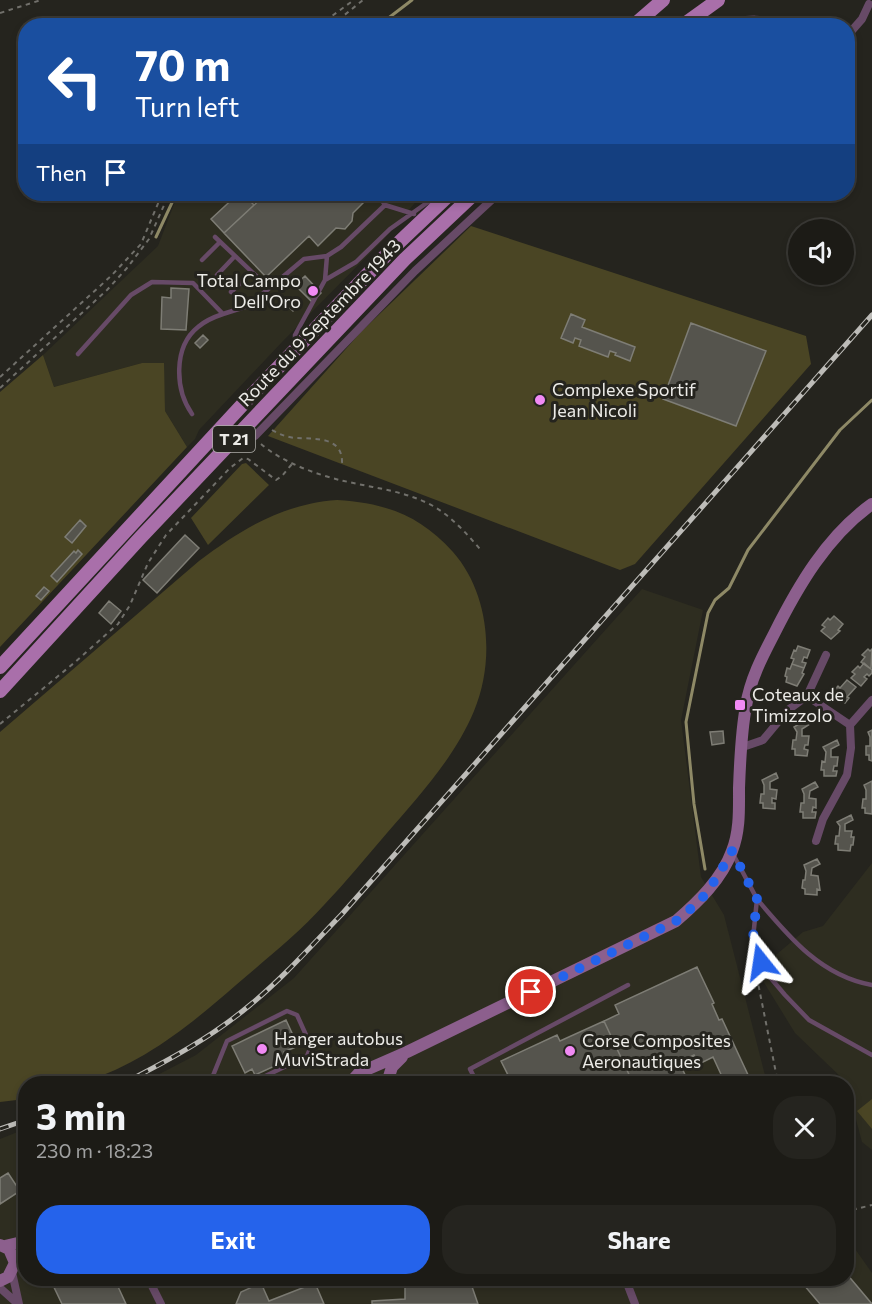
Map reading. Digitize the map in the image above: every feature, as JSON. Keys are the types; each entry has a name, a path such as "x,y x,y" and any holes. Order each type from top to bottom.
{"main road":[{"path":"642,18 663,0"},
{"path":"693,18 718,0"},
{"name":"Route du 9 Septembre 1943","path":"0,667 244,403 391,250 442,201"},
{"name":"Route du 9 Septembre 1943","path":"0,691 141,537 397,267 467,201"},
{"path":"356,1076 676,921 700,901 732,851 738,824 740,748 750,686 761,659 794,596 815,563 832,542 872,504"},
{"path":"389,1076 392,1067 407,1052"},
{"path":"367,1071 378,1076"},
{"path":"2,1246 18,1243"},
{"path":"2,1246 12,1253 13,1268"},
{"path":"0,1281 18,1261"}],"street":[{"path":"855,28 862,20 869,3"},
{"path":"255,436 415,271 490,201"},
{"path":"740,748 763,740 788,710 807,696 826,655"},
{"path":"807,696 850,725"},
{"path":"816,841 823,819 847,775 851,748 850,725 872,700"},
{"path":"13,1268 18,1304"},
{"path":"152,1286 161,1304"},
{"path":"628,1286 635,1304"},
{"path":"0,1288 18,1304"}],"lane":[{"path":"382,201 385,205 414,213"},
{"path":"325,280 356,262 390,229 432,201"},
{"path":"192,414 185,404 179,374 181,358 188,339 196,327 210,319 248,306 304,259 327,256 341,247 385,205"},
{"path":"215,237 269,288"},
{"path":"202,260 220,242"},
{"path":"217,275 235,256"},
{"path":"294,353 296,335 325,280 327,256"},
{"path":"231,292 252,272"},
{"path":"78,354 131,296 152,282 193,283 224,314"},
{"path":"732,851 757,899 793,940 812,958 853,982 872,985"},
{"path":"757,899 752,948 774,982 809,1020 872,1055"},
{"path":"474,1076 470,1069 628,985"},
{"path":"213,1076 227,1041 287,1011 297,1015 311,1046 307,1056 266,1076"}],"path":[{"path":"0,13 41,0"},
{"path":"329,18 354,0"},
{"path":"341,18 363,0"},
{"path":"0,376 111,276 141,244 159,201"},
{"path":"0,387 107,290 127,268 148,239 166,201"},
{"path":"264,426 285,436 324,439 339,449 343,456 342,464"},
{"path":"255,436 269,450 292,464 341,481 396,491 432,505 451,518 480,549"},
{"path":"0,724 118,624 130,605 148,563 166,535 230,468 243,458 248,459 276,480 292,464"},
{"path":"752,948 777,1076"},
{"path":"854,1207 856,1209 872,1205"}],"shaded area":[{"path":"175,201 417,201 384,239 199,430 195,439 187,447 165,411 163,363 142,363 54,387 43,355 158,246"},
{"name":"Complexe Sportif Jean Nicoli","path":"471,226 806,336 811,364 635,564 620,570 268,436 361,332"},
{"path":"43,355 54,387 142,363 164,363 165,411 187,447 0,647 0,392"},
{"path":"246,463 269,485 208,545 191,518 242,464"},
{"path":"337,500 371,504 401,513 441,539 465,569 475,588 481,608 486,650 481,692 466,728 447,760 424,790 314,916 184,1028 146,1054 100,1076 18,1076 18,1100 0,1102 0,732 215,549 264,520 317,502"},
{"path":"642,589 703,610 681,720 701,877 724,915 765,1076 156,1076 196,1055 294,978"},
{"path":"872,863 872,1150 862,1142 854,1112 854,1076 840,1076 795,1033 763,981 776,970 770,960 803,932 823,926"},
{"path":"872,1099 872,1129 857,1111"},
{"path":"18,1132 18,1286 854,1286 854,1247 872,1273 872,1304 0,1304 0,1139"}],"building":[{"path":"230,201 250,201 254,205 224,233 211,219"},
{"path":"258,201 365,201 353,213 352,221 345,229 336,228 318,246 309,236 266,277 224,233"},
{"path":"305,276 321,293 312,302 295,285"},
{"path":"171,288 189,289 186,330 161,329 162,297 171,298"},
{"path":"289,299 297,307 293,311 285,303"},
{"path":"571,314 585,320 582,327 635,347 630,361 610,351 608,357 579,346 581,340 575,338 573,343 561,338"},
{"path":"691,323 766,351 736,426 663,399"},
{"path":"203,335 208,340 200,348 195,343"},
{"path":"80,520 86,526 72,543 65,537"},
{"path":"185,535 199,548 157,593 143,580"},
{"path":"78,550 82,554 57,582 51,576 74,551 76,553"},
{"path":"44,587 49,591 41,600 36,596"},
{"path":"109,601 121,611 111,624 99,613"},
{"path":"834,616 843,624 838,630 840,631 831,639 821,631 825,627 822,625 828,618 830,620"},
{"path":"798,646 810,650 807,658 804,657 802,662 806,663 804,668 792,664 794,659 791,658"},
{"path":"868,649 870,651 872,649 871,669 861,662 865,657 862,655"},
{"path":"864,663 872,670 872,673 864,677 867,679 861,686 851,678 855,674 852,672"},
{"path":"792,664 804,668 802,673 804,674 797,686 786,682 787,668 790,669"},
{"path":"847,680 856,687 845,703 832,693"},
{"path":"807,719 810,724 802,729 802,736 809,736 808,745 805,745 804,749 808,750 807,756 795,755 795,749 792,749 797,732 794,727"},
{"path":"872,730 872,761 869,760 869,755 866,755 866,746 870,746 868,732"},
{"path":"723,731 724,743 712,745 710,732"},
{"path":"837,740 839,745 831,749 831,757 838,757 837,766 834,766 833,771 837,771 836,776 824,776 824,770 821,770 826,752 823,747"},
{"path":"776,773 778,778 770,782 770,789 777,790 776,799 772,798 775,809 763,808 763,803 760,803 761,794 764,794 762,780"},
{"path":"872,781 872,814 865,813 865,808 862,808 863,799 866,799 864,785"},
{"path":"815,782 818,787 810,791 809,798 816,799 816,808 813,807 812,812 816,812 815,818 803,818 803,812 800,812 801,803 804,803 802,789"},
{"path":"851,815 853,820 845,824 845,831 852,831 853,845 850,851 838,850 838,844 835,844 840,826 837,822"},
{"path":"817,859 820,864 812,868 811,875 818,876 820,890 817,889 817,895 805,894 805,889 802,888 806,871 804,865"},
{"path":"697,967 714,1003 712,1004 719,1020 722,1019 749,1076 722,1076 713,1057 699,1064 694,1055 679,1062 686,1076 630,1076 604,1021 619,1014 615,1005"},
{"name":"Hanger autobus MuviStrada","path":"286,1020 298,1046 284,1052 288,1060 255,1075 252,1069 245,1073 232,1046"},
{"name":"Corse Composites Aeronautiques","path":"604,1021 630,1076 508,1076 501,1061 557,1035 560,1041"},
{"path":"8,1173 18,1188 18,1192 0,1204 0,1178"},
{"path":"854,1283 872,1304 820,1304 805,1286 854,1286"},
{"path":"53,1286 118,1286 126,1304 62,1304"},
{"path":"254,1286 262,1286 269,1301 307,1286 316,1286 324,1304 236,1304 241,1292"},
{"path":"405,1286 472,1286 478,1304 372,1304 372,1301 405,1299"}],"waterway":[{"path":"388,18 412,0"},
{"path":"156,237 173,201"},
{"path":"705,869 694,804 686,722 708,613 715,600 729,588 748,550 840,430 872,400"}],"railway":[{"path":"137,1076 174,1057 236,1017 297,961 342,914 872,315"},
{"path":"0,1129 18,1123"}],"place":[{"name":"Total Campo Dell'Oro","path":"313,291"},
{"name":"Complexe Sportif Jean Nicoli","path":"540,400"},
{"name":"Coteaux de Timizzolo","path":"740,705"},
{"name":"Hanger autobus MuviStrada","path":"262,1049"},
{"name":"Corse Composites Aeronautiques","path":"570,1051"}],"route":[{"path":"531,992 676,921 700,901 732,851 757,899 752,948 761,962"}]}
